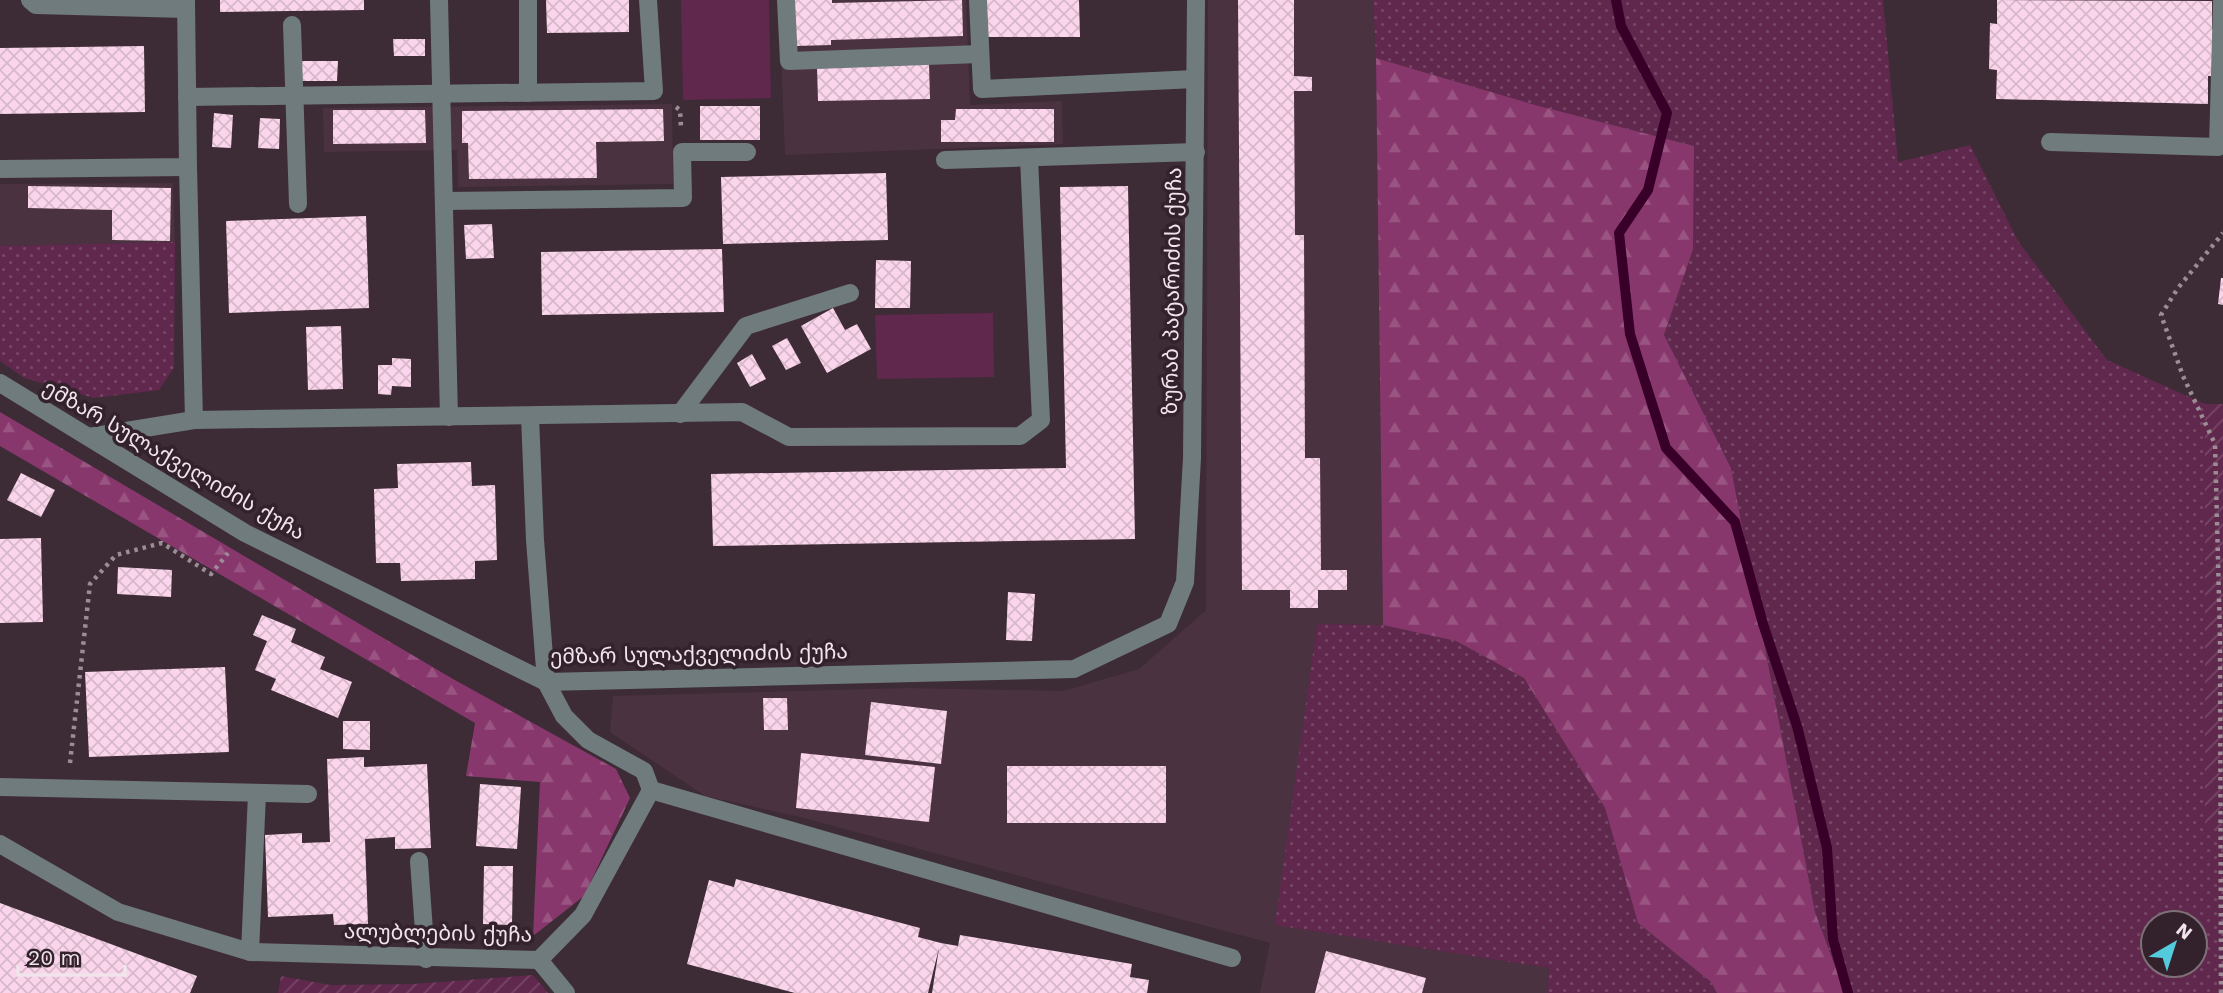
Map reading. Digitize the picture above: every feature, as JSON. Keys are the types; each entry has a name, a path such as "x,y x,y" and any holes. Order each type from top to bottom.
{"street":[{"path":"30,0 36,5 186,5 194,420"},
{"path":"439,0 449,417"},
{"path":"528,0 528,93"},
{"path":"187,97 654,91 648,0"},
{"path":"786,0 789,61 980,54"},
{"path":"978,0 982,89 1195,79"},
{"name":"ზურაბ პატარიძის ქუჩა","path":"1185,582 1192,458 1196,0"},
{"path":"2050,142 2218,147 2222,0"},
{"path":"292,25 298,204"},
{"path":"444,201 682,198 682,152 747,152"},
{"path":"945,160 1196,152"},
{"path":"89,437 194,420 742,412 789,437 1020,436 1041,421 1029,158"},
{"path":"0,169 188,167"},
{"path":"680,414 746,326 850,293"},
{"name":"ემზარ სულაქველიძის ქუჩა","path":"0,383 245,533 546,682 1074,669 1168,624 1185,582"},
{"path":"530,416 535,540 546,682 564,716 588,740 643,771 651,790 1232,958"},
{"path":"0,787 308,794"},
{"name":"ალუბლების ქუჩა","path":"0,844 117,912 250,952 539,960 583,915 651,790"},
{"path":"250,952 257,794"},
{"path":"419,861 426,958"},
{"path":"539,960 566,993"}],"path":[{"path":"654,91 680,110 682,152"},
{"path":"2221,993 2220,636 2215,444 2183,376 2161,315 2178,288 2223,233"},
{"path":"66,788 90,584 116,555 162,543 211,573 245,533"}],"shaded area":[{"path":"681,0 769,0 771,98 683,100"},
{"path":"779,0 966,0 970,105 1062,101 1063,144 785,155"},
{"path":"1208,0 1373,0 1383,625 1317,624 1276,925 1549,968 1547,993 1260,993 1270,943 800,817 705,796 610,732 613,696 907,688 1063,691 1139,669 1206,610"},
{"path":"1373,0 1883,0 1898,162 1970,145 2018,241 2107,360 2205,404 2205,829 2223,830 2223,993 1845,993 1815,912 1731,468 1664,335 1693,248 1694,146 1535,105 1376,58"},
{"path":"672,104 673,184 458,187 457,150 324,152 323,108"},
{"path":"173,183 175,242 0,246 0,184"},
{"path":"175,242 174,368 159,390 94,398 24,378 0,361 0,246"},
{"path":"993,313 994,377 877,379 875,315"},
{"path":"2205,404 2223,404 2223,830 2205,830"},
{"path":"1317,624 1383,625 1456,641 1524,678 1605,808 1638,923 1711,982 1717,993 1547,993 1549,968 1275,925"},
{"path":"533,975 548,993 278,993 281,976 330,985 413,984"}],"green space":[{"path":"1376,58 1535,105 1694,146 1693,249 1664,335 1731,468 1815,912 1845,993 1717,993 1711,982 1638,923 1605,808 1524,678 1456,641 1383,625"},
{"path":"0,412 453,679 616,769 630,798 584,896 533,936 540,782 466,776 475,723 0,446"}],"building":[{"path":"220,0 364,0 364,10 220,12"},
{"path":"546,0 629,0 629,32 547,33"},
{"path":"794,0 832,0 832,3 962,0 963,36 831,40 831,45 796,46"},
{"path":"986,0 1079,0 1080,37 987,37"},
{"path":"1238,0 1294,0 1294,76 1312,77 1312,91 1294,91 1295,235 1304,235 1305,458 1320,458 1321,570 1347,570 1347,590 1318,590 1318,608 1290,608 1290,590 1242,590"},
{"path":"1997,0 2212,1 2212,29 2217,29 2216,76 2208,76 2208,104 1996,99 1997,70 1989,69 1990,23 1997,24"},
{"path":"393,39 425,39 425,56 394,56"},
{"path":"144,46 145,112 0,114 0,48"},
{"path":"302,61 338,61 337,81 302,81"},
{"path":"929,64 930,99 818,101 817,67"},
{"path":"700,106 760,106 760,140 700,140"},
{"path":"663,109 664,141 596,142 597,178 469,179 468,143 462,143 462,111"},
{"path":"956,109 1054,109 1054,142 941,142 941,120 955,120"},
{"path":"333,110 425,110 426,143 333,144"},
{"path":"214,113 233,115 231,148 212,147"},
{"path":"260,118 280,119 279,149 258,148"},
{"path":"886,173 888,240 723,244 721,177"},
{"path":"28,186 171,188 170,241 112,240 112,210 28,208"},
{"path":"1128,186 1135,539 713,546 711,474 1066,468 1060,187"},
{"path":"366,216 369,308 229,313 226,221"},
{"path":"492,224 494,258 466,259 464,225"},
{"path":"722,249 724,312 542,315 541,252"},
{"path":"876,260 911,261 910,308 875,308"},
{"path":"2223,278 2223,305 2218,304"},
{"path":"833,308 845,330 857,324 871,349 827,373 801,326"},
{"path":"341,326 343,389 308,390 306,327"},
{"path":"787,338 801,363 786,370 772,346"},
{"path":"752,354 766,379 750,387 737,363"},
{"path":"392,358 411,359 411,387 392,386 391,395 378,394 378,365 392,365"},
{"path":"471,462 472,486 495,485 497,560 475,561 475,579 401,581 400,563 376,563 374,489 398,488 397,464"},
{"path":"21,473 55,490 41,517 7,500"},
{"path":"41,538 43,622 0,623 0,539"},
{"path":"118,567 172,570 171,597 117,594"},
{"path":"1008,592 1035,594 1032,641 1006,640"},
{"path":"262,615 296,629 291,642 325,657 320,669 352,682 338,718 271,690 276,679 255,670 267,641 253,635"},
{"path":"225,667 229,752 89,757 85,672"},
{"path":"763,698 787,698 788,730 764,730"},
{"path":"871,702 947,711 941,764 865,755"},
{"path":"343,721 370,721 370,750 343,749"},
{"path":"801,753 935,767 929,822 796,808"},
{"path":"364,757 364,767 427,764 431,848 395,849 395,837 365,839 368,924 334,925 333,914 268,917 265,835 302,833 302,843 330,842 327,759"},
{"path":"1007,766 1166,766 1166,823 1007,823"},
{"path":"480,784 521,787 517,849 476,846"},
{"path":"484,866 513,866 512,925 483,924"},
{"path":"736,879 920,928 918,937 941,943 958,946 960,935 1132,964 1130,977 1149,980 1147,993 932,993 939,948 928,993 795,993 687,964 709,880 734,887"},
{"path":"0,903 197,976 190,993 0,993"},
{"path":"1326,951 1426,978 1422,993 1315,993"}],"waterway":[{"path":"1616,0 1621,26 1667,113 1648,190 1619,233 1630,334 1666,448 1735,522 1763,624 1797,726 1827,848 1833,939 1848,993"}]}
